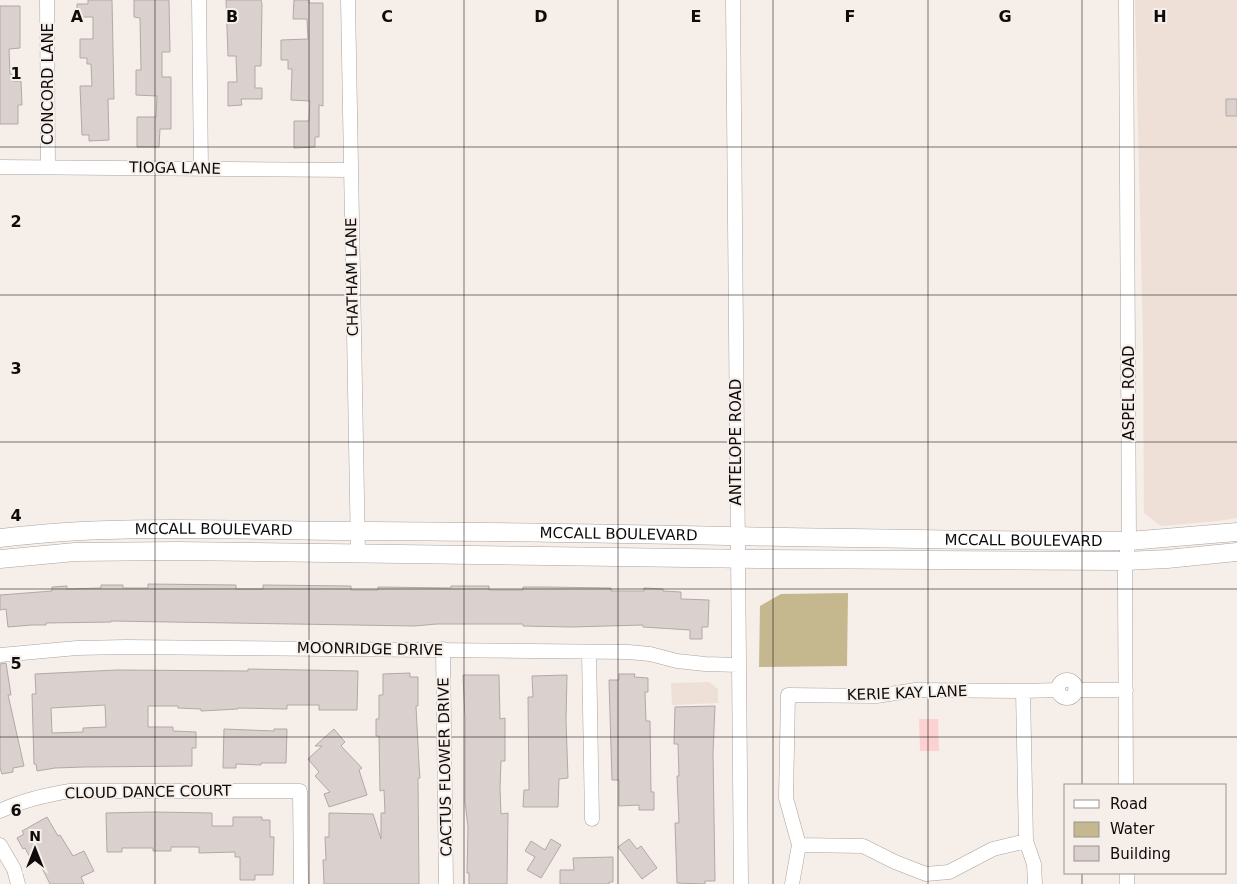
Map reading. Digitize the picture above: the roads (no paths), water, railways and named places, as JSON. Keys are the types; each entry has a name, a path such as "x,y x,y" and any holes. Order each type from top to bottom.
{"main road":[{"name":"MCCALL BOULEVARD","path":"0,538 66,531 120,530 357,531 1129,541 1237,532"},
{"name":"MCCALL BOULEVARD","path":"0,559 111,551 737,559 1125,561 1237,552"}],"street":[{"name":"CONCORD LANE","path":"47,0 48,167"},
{"path":"199,0 201,169"},
{"name":"CHATHAM LANE","path":"348,0 358,553"},
{"name":"ANTELOPE ROAD","path":"733,0 741,884"},
{"name":"ASPEL ROAD","path":"1126,0 1129,541 1125,561 1126,784"},
{"name":"TIOGA LANE","path":"0,166 350,170"},
{"name":"MOONRIDGE DRIVE","path":"0,655 77,648 126,647 443,650 635,653 650,654 677,661 739,665"},
{"name":"CACTUS FLOWER DRIVE","path":"443,650 446,884"},
{"path":"589,652 592,818"},
{"name":"KERIE KAY LANE","path":"792,884 799,845 786,798 788,695 876,696 916,690 1022,691"},
{"path":"1035,884 1034,864 1026,841 1022,691 1058,690 1061,696 1067,698 1072,696 1075,690 1126,690"},
{"name":"CLOUD DANCE COURT","path":"0,811 22,801 45,795 70,792 300,791 301,884"},
{"path":"799,845 863,846 895,862 926,874 949,872 993,849 1026,841"},
{"path":"0,845 14,869 18,884"}],"water":[{"path":"848,593 847,666 759,667 760,606 781,594"}]}
